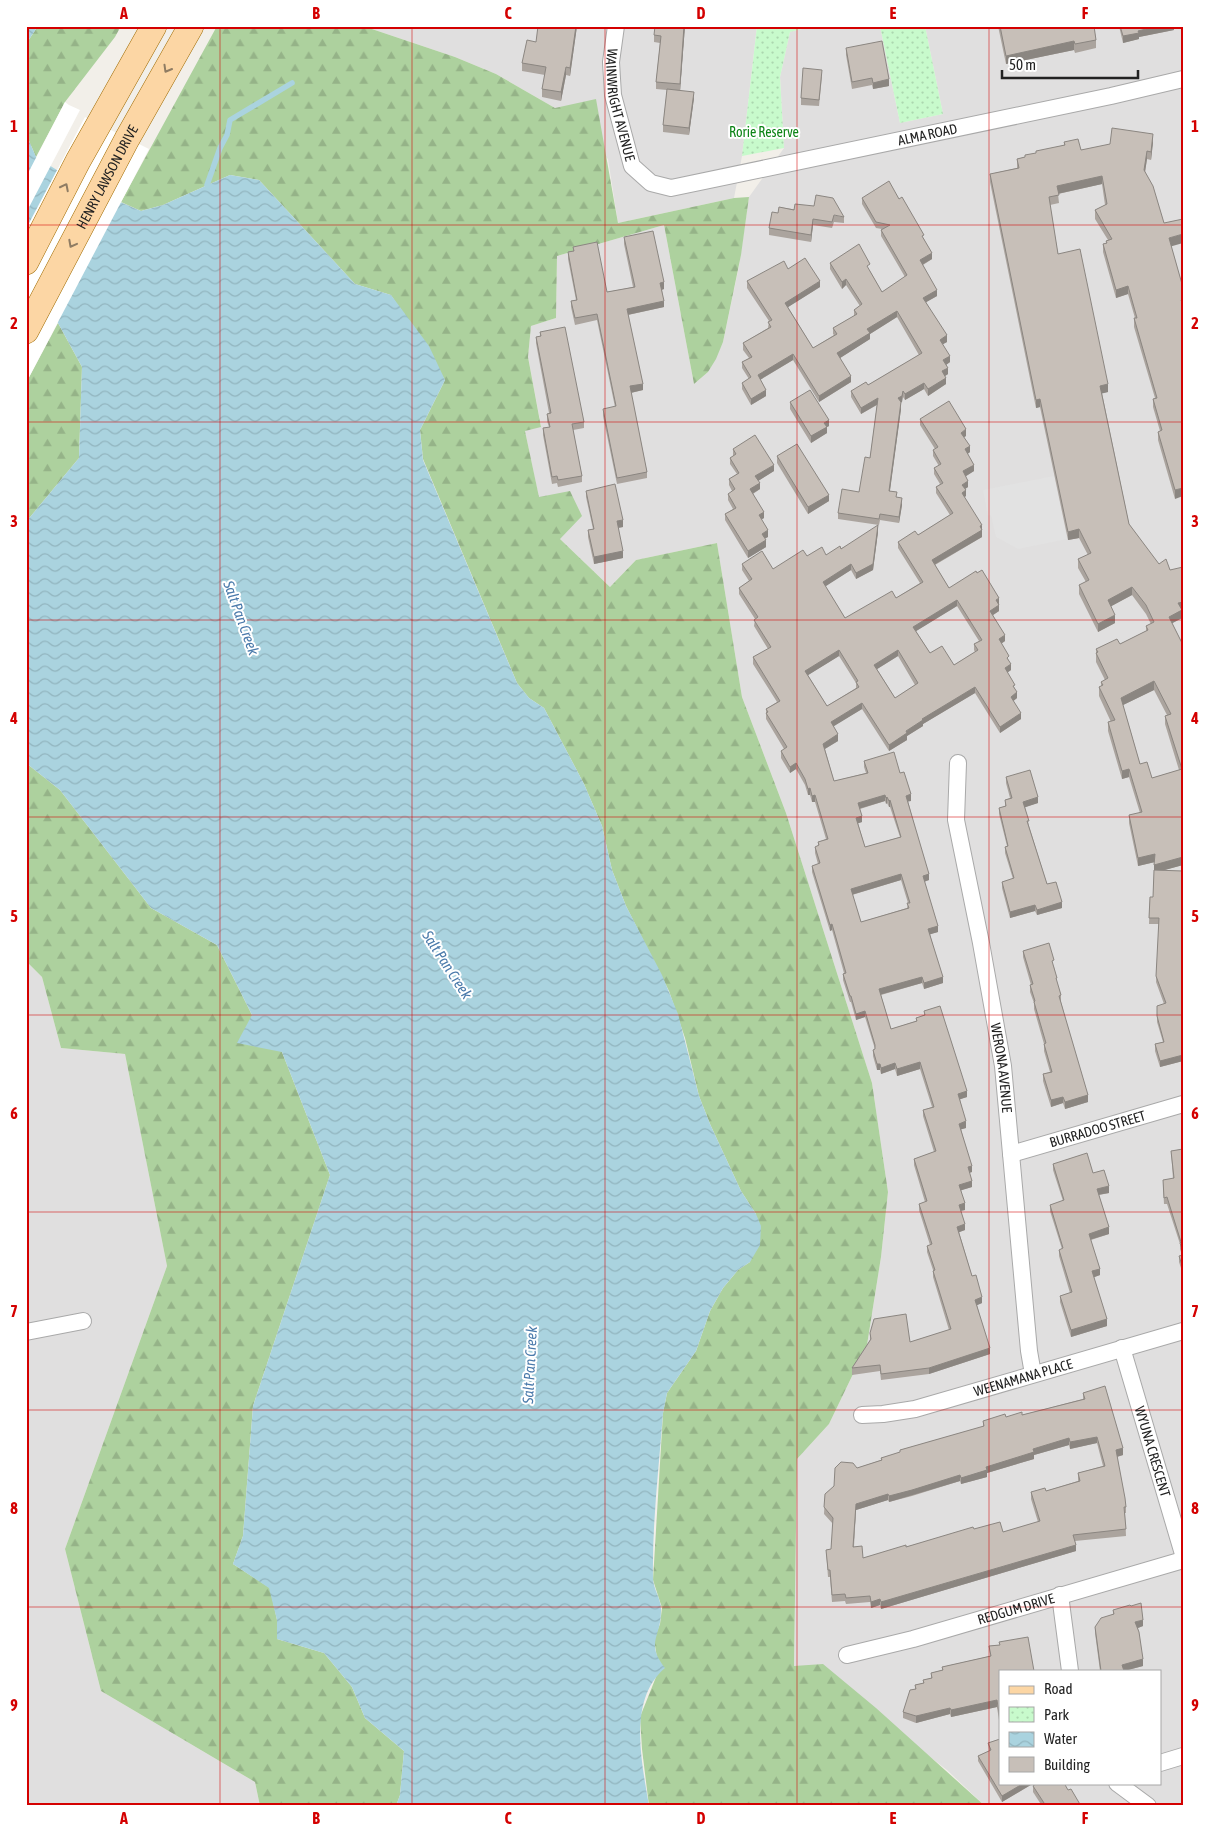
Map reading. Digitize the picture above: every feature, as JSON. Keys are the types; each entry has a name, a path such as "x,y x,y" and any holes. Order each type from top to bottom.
{"main road":[{"path":"26,262 78,161 154,26"},
{"name":"HENRY LAWSON DRIVE","path":"26,331 127,139 191,26"}],"street":[{"name":"WAINWRIGHT AVENUE","path":"616,26 611,62 613,95 632,166 651,183 671,188"},
{"name":"ALMA ROAD","path":"671,188 1093,100 1183,79"},
{"name":"WERONA AVENUE","path":"958,763 956,820 999,1040 1029,1351 1033,1374"},
{"name":"BURRADOO STREET","path":"1011,1154 1183,1104"},
{"path":"26,1332 84,1321"},
{"name":"WEENAMANA PLACE","path":"862,1415 899,1413 1183,1330"},
{"name":"WYUNA CRESCENT","path":"1122,1348 1183,1554"},
{"name":"REDGUM DRIVE","path":"847,1655 904,1642 1183,1560"},
{"path":"1060,1595 1070,1670"},
{"path":"1162,1762 1183,1756"},
{"path":"1120,1784 1148,1806"}],"shaded area":[{"path":"363,26 757,26 742,156 734,198 618,223 608,159 555,108 496,74 455,57"},
{"path":"813,26 880,26 900,123 943,114 925,26 1183,26 1183,1806 985,1806 947,1770 925,1753 794,1666 797,1459 829,1424 867,1345 881,1257 888,1192 872,1083 786,813 742,697 717,543 636,560 610,587 560,539 539,498 525,431 541,426 528,357 531,326 556,318 557,256 664,225 694,384 708,372 723,342 739,266 749,197 784,148 780,77 790,32"},
{"path":"1054,476 1067,539 1018,549 996,537 991,515 988,516 983,490"},
{"path":"26,961 42,977 61,1048 125,1054 167,1266 65,1549 101,1691 255,1782 260,1806 26,1806"}],"green space":[{"path":"38,26 121,26 115,37 65,102 36,157 26,134 26,44"},
{"path":"217,26 363,26 455,57 496,74 555,108 596,99 618,223 734,198 749,197 741,255 723,342 708,372 694,384 664,225 557,256 556,318 531,326 528,357 541,427 525,431 539,497 570,491 582,516 560,539 610,587 636,560 717,543 742,697 786,813 872,1083 888,1192 881,1257 867,1345 829,1424 797,1459 794,1666 823,1664 876,1708 985,1806 649,1806 640,1717 656,1677 657,1658 654,1639 660,1624 662,1608 653,1580 663,1413 667,1393 696,1351 710,1311 723,1288 738,1270 750,1262 756,1214 741,1191 710,1124 699,1096 685,1038 669,991 626,906 612,870 602,826 584,784 544,708 529,698 517,683 423,459 420,430 445,380 391,295 355,284 259,180 230,175 163,205 141,211 121,202"},
{"name":"Rorie Reserve","path":"757,26 813,26 790,32 780,77 784,148 742,156"},
{"path":"880,26 925,26 943,114 900,123"},
{"path":"58,323 82,367 79,458 26,522 26,383"},
{"path":"26,763 60,790 151,908 217,945 252,1015 282,1052 330,1175 253,1406 243,1536 233,1564 270,1588 277,1620 277,1639 324,1653 352,1687 365,1718 404,1751 400,1795 396,1806 260,1806 255,1782 101,1691 65,1549 167,1266 125,1054 61,1048 42,977 26,961"}],"water":[{"path":"26,26 38,26 26,44"},
{"name":"Salt Pan Creek","path":"26,134 36,157 81,185 141,211 163,205 230,175 259,180 355,284 391,295 429,346 445,380 420,430 423,460 517,683 529,698 544,708 584,784 602,826 612,870 626,906 662,975 678,1014 699,1096 710,1124 741,1191 756,1214 761,1226 760,1245 750,1262 738,1270 723,1288 710,1311 696,1351 667,1393 663,1413 655,1516 653,1578 661,1607 655,1646 659,1659 665,1668 653,1681 645,1697 641,1714 640,1733 643,1771 649,1806 396,1806 400,1795 404,1751 365,1718 352,1687 324,1653 277,1639 277,1620 269,1588 233,1564 243,1536 253,1406 330,1175 282,1052 237,1043 252,1015 217,945 151,908 60,790 26,763 26,522 79,458 82,367 58,323 26,302"}],"pier":[{"path":"65,102 80,110 26,213 26,177"},
{"path":"85,117 149,149 26,383 26,229"}],"building":[{"path":"538,26 576,26 570,68 566,67 561,92 542,89 546,67 522,63 527,40 536,42"},
{"path":"655,26 684,26 680,84 656,82 661,36 654,35"},
{"path":"1000,26 1094,26 1096,40 1075,44 1074,41 1006,56"},
{"path":"1120,26 1158,26 1138,31 1139,33 1123,36"},
{"path":"882,41 889,79 873,83 872,78 852,82 846,48"},
{"path":"803,68 822,70 819,100 801,98"},
{"path":"667,89 694,92 689,128 663,125"},
{"path":"1112,128 1153,134 1151,152 1147,151 1144,170 1153,186 1164,223 1183,219 1183,234 1169,238 1183,283 1183,299 1181,300 1183,304 1183,488 1175,490 1158,432 1162,430 1153,399 1157,398 1134,318 1137,318 1128,286 1116,290 1103,244 1112,239 1095,210 1107,204 1102,176 1057,186 1059,195 1049,197 1058,254 1080,249 1108,384 1100,386 1129,524 1159,564 1166,559 1170,570 1183,567 1183,602 1178,603 1182,610 1169,617 1183,645 1183,857 1154,865 1155,854 1138,858 1129,815 1142,812 1129,769 1122,771 1108,722 1115,720 1099,687 1103,685 1101,682 1108,678 1096,653 1098,652 1096,649 1117,639 1120,644 1148,630 1146,626 1154,622 1146,605 1132,587 1108,600 1115,615 1098,624 1079,585 1089,580 1078,559 1091,553 1079,529 1068,532 1040,399 1036,400 990,174 1019,168 1017,159 1036,153 1036,151 1065,145 1064,142 1078,139 1081,150 1110,144","holes":["1154,681 1171,714 1165,716 1182,769 1152,778 1147,762 1140,764 1121,698"]},
{"path":"889,181 899,199 902,197 932,253 920,260 937,290 923,298 947,335 940,340 950,356 943,360 948,368 942,371 946,378 928,389 924,383 905,394 903,391 902,396 898,398 901,402 889,491 897,492 896,497 902,498 899,517 880,514 879,519 838,513 842,489 859,492 865,457 870,458 878,398 861,408 851,391 866,382 868,385 922,353 897,311 867,329 870,333 837,353 851,376 819,396 793,354 758,375 766,390 751,399 742,383 751,377 742,362 752,357 743,343 771,327 768,322 772,320 747,281 784,261 788,269 805,258 820,281 785,303 813,348 837,334 833,328 857,314 854,310 862,304 846,279 842,282 830,263 859,244 870,264 867,266 882,292 907,275 881,230 890,225 876,222 862,198"},
{"path":"816,195 833,198 844,217 834,215 832,222 813,219 811,235 769,228 772,212 778,213 779,207 794,210 795,204 814,206"},
{"path":"653,231 664,282 660,283 664,301 627,309 643,384 630,386 647,472 617,478 603,409 616,406 597,314 575,318 571,301 577,300 568,252 574,251 573,247 597,242 607,292 635,287 624,237"},
{"path":"565,327 584,422 572,424 582,476 558,480 557,476 552,477 543,428 550,427 547,414 551,413 536,337 541,336 540,332"},
{"path":"810,390 829,420 824,423 827,427 811,436 790,402"},
{"path":"949,401 966,429 961,433 970,446 965,449 974,465 963,471 968,481 962,485 966,490 962,493 982,525 980,526 982,530 932,560 949,588 976,571 977,573 982,570 999,598 996,600 999,605 990,611 1005,635 999,639 1009,656 1007,658 1011,664 1005,668 1017,692 1011,697 1021,713 1000,727 975,687 922,719 906,731 907,733 889,745 862,703 831,722 838,734 823,744 834,781 868,773 864,761 894,752 900,773 904,772 911,794 906,796 929,874 923,876 938,926 928,929 943,977 924,983 922,977 879,989 891,1029 917,1021 916,1018 925,1015 924,1011 940,1006 967,1091 958,1094 966,1121 959,1124 972,1166 968,1167 972,1181 959,1185 965,1203 959,1205 965,1224 957,1227 972,1276 976,1275 982,1297 975,1300 990,1348 929,1368 881,1374 880,1365 852,1368 871,1339 870,1333 874,1319 906,1314 910,1342 951,1329 927,1246 932,1244 919,1204 927,1201 914,1159 936,1151 923,1110 934,1107 920,1062 897,1069 895,1063 881,1068 880,1064 877,1064 873,1050 875,1045 865,1011 856,1014 843,974 846,973 832,924 830,925 812,866 820,863 815,847 819,845 818,842 828,839 815,795 812,796 810,788 808,789 796,763 790,767 781,751 787,747 766,713 768,712 766,709 780,701 753,657 771,647 754,620 758,617 739,588 752,579 742,564 762,551 773,569 803,550 807,556 822,547 826,555 840,546 841,549 878,525 873,564 856,573 851,564 823,582 845,618 892,591 896,598 923,582 898,542 915,531 918,535 953,513 936,487 943,483 934,468 941,464 933,450 938,447 920,419","holes":["957,600 982,640 974,644 978,650 954,665 942,646 930,653 913,627","839,650 858,681 856,682 859,687 827,706 805,671","898,650 918,683 895,698 874,665","885,795 890,800 901,837 865,847 856,818 862,816 858,803","901,874 910,903 907,903 909,908 861,922 851,889"]},
{"path":"755,435 774,465 755,476 760,483 750,489 764,512 759,515 768,530 762,534 766,540 748,551 725,514 736,508 728,494 735,489 729,479 739,473 730,458 736,454 733,449"},
{"path":"797,444 829,495 808,507 777,456"},
{"path":"615,484 623,520 617,521 623,551 594,557 588,530 594,529 586,491"},
{"path":"1030,770 1038,797 1023,802 1029,821 1027,821 1047,884 1056,882 1062,902 1037,910 1035,905 1010,912 1002,882 1014,878 1005,847 1008,846 999,808 1006,806 1005,800 1012,798 1006,777"},
{"path":"1154,870 1183,871 1183,1055 1160,1061 1155,1044 1164,1042 1157,1016 1157,1006 1166,1003 1156,976 1159,918 1149,918 1150,897 1153,897"},
{"path":"1049,943 1061,995 1059,996 1088,1095 1065,1102 1063,1097 1051,1100 1043,1074 1052,1072 1030,985 1033,984 1023,951"},
{"path":"1183,1149 1183,1252 1167,1197 1164,1198 1163,1180 1174,1178 1171,1151"},
{"path":"1087,1153 1093,1173 1104,1170 1109,1186 1097,1189 1109,1227 1089,1234 1100,1269 1092,1271 1107,1319 1071,1330 1060,1296 1072,1292 1059,1250 1063,1248 1050,1205 1064,1200 1053,1164"},
{"path":"1183,1255 1183,1268 1179,1256"},
{"path":"1105,1386 1123,1448 1116,1450 1125,1498 1126,1529 1073,1535 1076,1545 881,1602 880,1599 871,1602 870,1596 846,1598 845,1594 832,1595 826,1550 831,1549 833,1518 824,1507 825,1494 834,1486 835,1468 841,1462 853,1463 857,1468 882,1460 881,1458 900,1452 900,1450 984,1426 983,1421 1005,1414 1006,1417 1022,1412 1022,1415 1085,1399 1083,1393","holes":["1097,1437 1105,1466 1078,1473 1080,1481 1046,1491 1045,1488 1031,1492 1040,1521 1003,1532 1000,1522 974,1529 973,1527 863,1558 862,1546 853,1547 856,1504 888,1494 889,1496 912,1490 960,1475 961,1478 987,1470 986,1467 1034,1452 1033,1449 1069,1438 1070,1442"]},
{"path":"1141,1603 1143,1620 1135,1622 1139,1632 1143,1659 1122,1665 1124,1670 1101,1670 1095,1627 1101,1618 1114,1614 1113,1610"},
{"path":"1028,1637 1034,1670 999,1670 999,1713 997,1700 916,1716 903,1712 910,1690 916,1689 915,1685 924,1683 923,1680 932,1678 931,1673 943,1670 942,1667 991,1656 989,1646 1000,1645 999,1642"},
{"path":"999,1739 999,1784 1022,1784 1002,1796 978,1756 991,1750 988,1743"},
{"path":"1036,1784 1065,1784 1068,1790 1071,1789 1081,1806 1046,1806 1033,1786"}],"waterway":[{"path":"207,185 220,148 227,135 230,120 292,83"}]}
